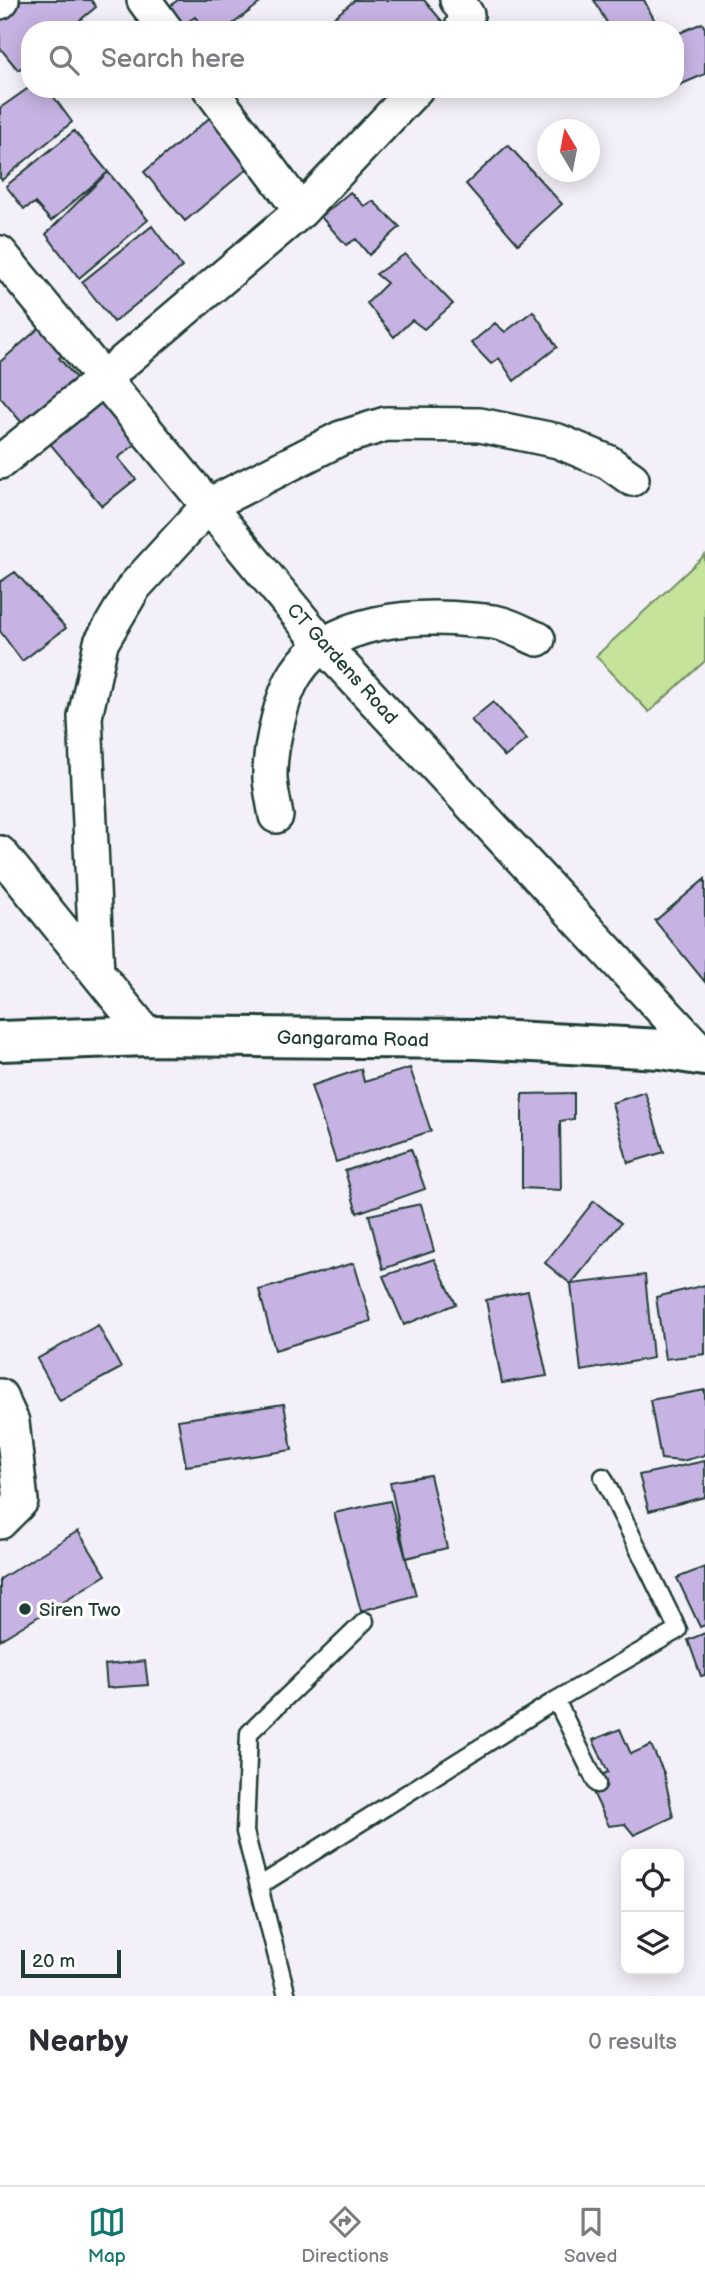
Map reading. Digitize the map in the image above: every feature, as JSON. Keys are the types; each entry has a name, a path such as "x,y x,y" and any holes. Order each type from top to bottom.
{"street":[{"path":"144,0 159,21"},
{"path":"457,0 467,15 465,21"},
{"path":"217,98 301,211"},
{"path":"0,462 103,379 301,211 408,98"},
{"name":"CT Gardens Road","path":"0,254 323,645 705,1056"},
{"path":"97,973 85,717 101,643 134,587 209,505 341,438 386,424 480,425 558,441 608,463 632,479"},
{"path":"276,816 270,779 275,740 286,695 297,671 323,645 351,631 399,619 437,617 498,623 538,639"},
{"path":"0,853 148,1036"},
{"name":"Gangarama Road","path":"0,1041 148,1036 476,1039 661,1049 705,1056"},
{"path":"0,1396 12,1422 21,1501 0,1522"}],"lane":[{"path":"259,1886 556,1700 678,1630 603,1477"},
{"path":"287,1996 245,1832 249,1733 365,1621"},
{"path":"556,1700 597,1783"}],"green space":[{"path":"705,555 705,661 649,712 596,656"}],"building":[{"path":"10,0 91,0 96,7 79,21 21,21 21,68 18,70 0,48 0,9"},
{"path":"178,0 264,0 237,21 198,21 195,17 189,21 177,21 167,8"},
{"path":"355,0 424,0 442,21 330,21"},
{"path":"594,0 644,0 655,21 606,21"},
{"path":"702,23 705,28 705,74 684,83 684,31"},
{"path":"21,93 21,98 55,98 72,122 2,180 0,108"},
{"path":"212,116 253,164 185,221 144,172"},
{"path":"74,131 108,172 51,221 35,203 24,209 6,186"},
{"path":"508,145 537,177 537,182 542,182 562,204 518,244 466,184"},
{"path":"108,172 148,220 79,278 46,234"},
{"path":"350,192 364,206 373,201 400,227 369,255 356,239 346,245 321,217"},
{"path":"152,226 182,267 114,322 82,282"},
{"path":"405,254 453,304 424,329 412,320 394,337 367,303 387,283 376,274"},
{"path":"533,311 557,347 514,381 499,358 491,364 471,343 495,323 505,332"},
{"path":"45,323 68,350 59,358 76,378 22,423 0,397 0,362"},
{"path":"105,402 138,442 118,458 136,479 102,506 47,440 85,409"},
{"path":"15,572 66,628 22,661 0,631 0,582"},
{"path":"493,702 527,739 505,757 471,720"},
{"path":"705,879 705,982 655,921"},
{"path":"410,1068 431,1131 336,1162 311,1086 361,1069 364,1082"},
{"path":"645,1092 664,1152 628,1163 612,1103"},
{"path":"574,1093 574,1119 560,1121 561,1190 522,1188 522,1094"},
{"path":"411,1149 425,1189 357,1213 345,1171"},
{"path":"594,1201 621,1223 571,1284 545,1263"},
{"path":"421,1204 434,1251 383,1269 369,1215"},
{"path":"434,1259 456,1304 404,1325 383,1276"},
{"path":"354,1263 371,1321 275,1350 259,1290"},
{"path":"645,1275 653,1358 581,1371 571,1284"},
{"path":"705,1285 705,1354 665,1359 656,1297"},
{"path":"528,1291 547,1376 502,1383 486,1300"},
{"path":"98,1325 121,1368 60,1401 37,1359"},
{"path":"705,1390 705,1455 682,1461 661,1459 650,1400"},
{"path":"284,1404 292,1450 186,1466 178,1420"},
{"path":"705,1461 705,1497 649,1511 639,1475"},
{"path":"430,1475 447,1548 406,1558 390,1482"},
{"path":"390,1501 416,1595 361,1611 334,1513"},
{"name":"Siren Two","path":"78,1531 106,1575 0,1640 0,1579"},
{"path":"705,1567 705,1625 700,1627 677,1578"},
{"path":"705,1633 705,1675 701,1676 688,1640"},
{"path":"145,1661 148,1685 107,1688 105,1665"},
{"path":"620,1729 631,1754 651,1745 664,1773 673,1817 634,1835 625,1824 609,1826 588,1782 608,1772 593,1740"}],"place":[{"name":"Siren Two","path":"25,1609"}]}
